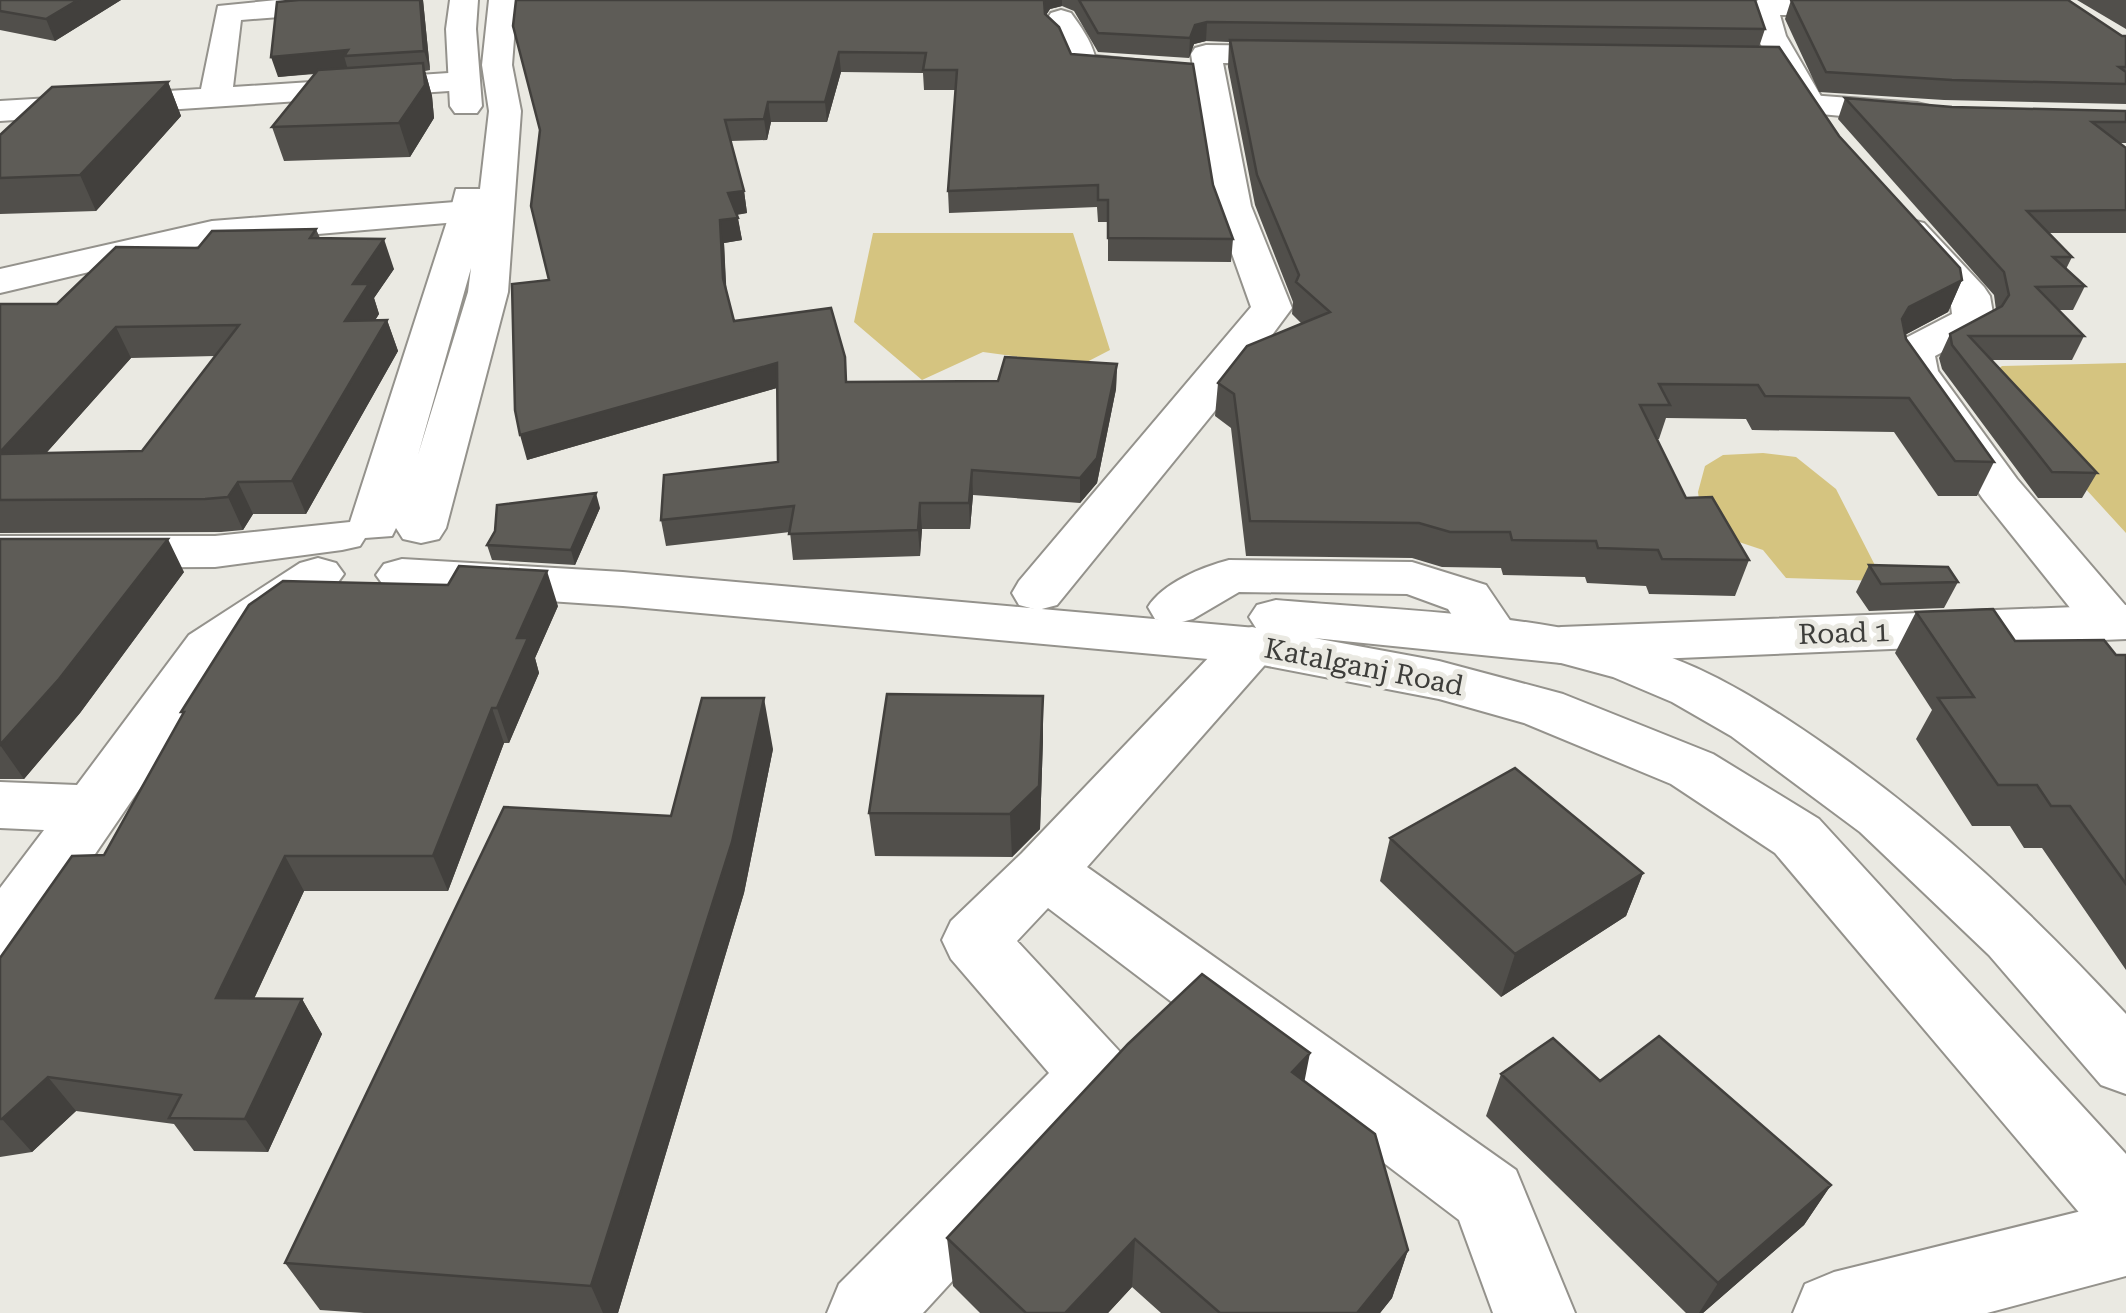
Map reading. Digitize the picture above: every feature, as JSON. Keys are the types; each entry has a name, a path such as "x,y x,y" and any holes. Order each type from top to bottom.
{"street":[{"path":"216,98 232,6 397,0"},
{"path":"371,550 468,212 464,0"},
{"path":"0,939 208,648 371,550 488,292 505,110 497,65 504,0"},
{"path":"1836,142 1784,62 1765,22 1764,7 1851,7 1899,0"},
{"path":"1061,19 1064,33 1076,40 1082,64 1207,72"},
{"path":"1038,593 1207,392 1272,308 1233,206 1204,57 1214,53 1332,55"},
{"path":"1745,62 1784,62"},
{"path":"0,111 464,81"},
{"path":"1810,105 1944,114"},
{"path":"1889,206 1970,296 1973,319 1913,351 1918,372 2000,489 2118,622"},
{"path":"0,281 212,232 468,212"},
{"path":"0,552 208,552 304,544 371,550"},
{"path":"0,572 120,572 371,550"},
{"name":"Katalganj Road","path":"371,550 1038,593 1562,645 1630,662 1692,688 1751,722 1882,816 2013,936 2126,1063"},
{"name":"Katalganj Road","path":"371,550 623,589 1252,645 1439,680 1543,708 1692,769 1797,836 2101,1151 2126,1210"},
{"name":"Road 1","path":"1562,645 2118,622"},
{"path":"868,1313 1095,1075 974,940 1045,870 1252,645"},
{"path":"1692,769 1751,722"},
{"path":"0,805 93,809"},
{"path":"1045,870 1489,1196 1534,1313"},
{"path":"1834,1313 2126,1238"}],"shaded area":[{"path":"873,233 1073,233 1110,350 1081,365 983,352 922,380 854,322"},
{"path":"2126,363 2126,533 1997,392 1991,375 2002,366"},
{"path":"1763,453 1796,457 1836,489 1883,581 1786,578 1763,550 1730,539 1701,514 1698,492 1705,466 1723,455"}],"building":[{"path":"0,0 78,0 46,19 0,11"},
{"path":"420,0 424,51 344,56 348,50 271,57 277,2"},
{"path":"516,0 1044,0 1045,14 1059,27 1071,54 1193,64 1213,185 1233,239 1108,238 1108,200 1098,200 1098,185 948,191 957,70 923,70 926,53 839,52 825,102 768,102 764,119 725,120 744,191 728,193 738,218 720,220 723,278 734,321 831,308 845,357 846,382 998,381 1005,357 1117,364 1097,458 1080,478 972,470 969,503 920,503 918,530 789,534 794,506 661,520 664,475 778,462 777,363 520,435 515,410 512,284 549,280 531,206 540,130 513,26"},
{"path":"1079,0 1755,0 1765,29 1207,22 1195,25 1190,38 1098,33"},
{"path":"1791,0 2068,0 2126,36 2126,67 2119,67 2126,72 2126,84 1826,72"},
{"path":"1230,40 1779,47 1839,136 1960,268 1962,280 1909,307 1902,319 1906,339 1994,462 1955,461 1909,398 1765,396 1758,385 1659,384 1670,405 1640,405 1686,498 1712,497 1749,560 1662,559 1658,550 1598,548 1596,541 1512,540 1510,532 1450,532 1419,523 1250,521 1234,394 1218,383 1247,346 1330,312 1296,282 1299,275 1257,175"},
{"path":"423,63 425,85 399,123 272,127 318,70"},
{"path":"168,82 80,175 0,178 0,135 52,87"},
{"path":"1845,98 1952,107 2126,111 2126,122 2092,122 2126,148 2126,210 2027,211 2072,257 2053,257 2085,286 2036,287 2084,336 1969,336 2097,473 2052,472 1952,345 1950,334 2002,306 2009,295 2004,272"},
{"path":"316,229 310,238 384,239 353,284 369,284 345,321 387,320 292,481 238,482 228,497 205,499 0,500 0,454 142,451 239,325 116,327 0,452 0,304 57,304 116,247 198,248 212,231"},
{"path":"596,493 571,550 487,545 495,531 497,505"},
{"path":"0,539 168,539 59,679 0,745"},
{"path":"1869,565 1948,567 1958,582 1881,584"},
{"path":"459,566 547,571 517,638 528,638 497,708 492,708 433,856 285,856 216,998 302,999 245,1119 169,1118 181,1095 48,1077 0,1119 0,958 72,856 104,855 181,712 249,605 283,581 448,585"},
{"path":"1993,609 2015,641 2104,640 2116,655 2126,655 2126,884 2070,806 2051,806 2037,785 1998,785 1938,698 1974,697 1916,612"},
{"path":"887,694 1043,696 1039,786 1010,814 869,813"},
{"path":"702,698 764,698 732,842 591,1286 285,1263 504,807 671,816"},
{"path":"1515,768 1643,873 1515,954 1390,838"},
{"path":"1202,974 1310,1053 1292,1072 1375,1134 1408,1250 1357,1313 1220,1313 1135,1239 1065,1313 1026,1313 947,1238 1128,1044"},
{"path":"1659,1036 1831,1185 1718,1283 1501,1074 1553,1038 1600,1081"}]}
